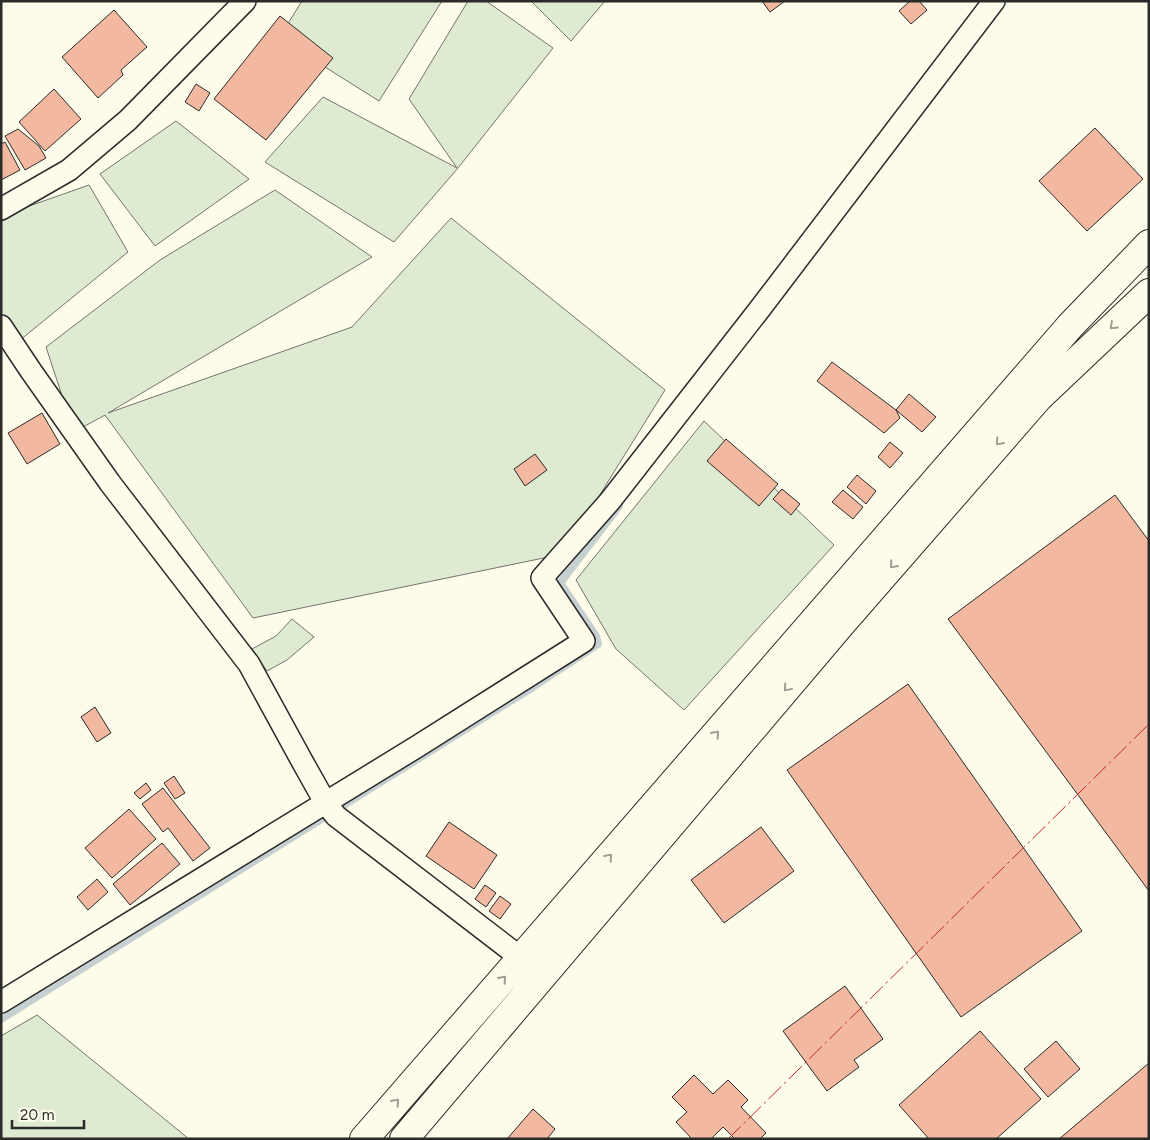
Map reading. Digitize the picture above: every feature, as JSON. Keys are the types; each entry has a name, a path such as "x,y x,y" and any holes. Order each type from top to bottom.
{"street":[{"path":"1,209 69,170 128,120 245,1"},
{"path":"1,1002 331,809 418,746 584,642 542,578 616,493 759,310 994,1"},
{"path":"364,1139 1070,326 1149,244"},
{"path":"404,1139 829,638 1039,397 1149,293"},
{"path":"1,326 30,371 110,483 250,664 331,809 521,958"}],"green space":[{"path":"302,1 442,1 379,101 279,38"},
{"path":"468,1 486,1 553,48 458,168 394,242 265,162 323,97 457,168 409,99"},
{"path":"531,1 605,1 571,41"},
{"path":"176,121 249,179 155,246 100,174"},
{"path":"89,185 128,252 14,345 1,313 1,216"},
{"path":"275,190 372,257 108,413 352,327 451,218 665,390 563,554 253,618 105,415 74,432 46,347 160,260"},
{"path":"704,421 834,545 684,710 616,649 576,580"},
{"path":"292,619 314,637 287,660 267,671 252,649 276,636"},
{"path":"37,1015 189,1139 1,1139 1,1036"}],"building":[{"path":"762,1 785,1 770,12"},
{"path":"910,1 919,1 927,10 911,24 899,11"},
{"path":"114,10 147,47 121,70 123,75 98,98 62,57"},
{"path":"280,16 333,58 266,140 214,99"},
{"path":"196,84 210,93 199,111 185,102"},
{"path":"54,89 81,119 45,151 19,122"},
{"path":"1095,128 1143,179 1087,231 1039,181"},
{"path":"18,129 39,146 46,158 25,170 5,136"},
{"path":"5,142 20,170 1,180 1,144"},
{"path":"832,362 896,410 900,418 884,433 817,381"},
{"path":"909,394 936,417 922,432 896,410"},
{"path":"42,413 60,444 27,464 8,433"},
{"path":"726,439 778,484 759,506 707,461"},
{"path":"890,442 903,453 890,468 878,457"},
{"path":"535,454 547,470 525,486 514,469"},
{"path":"857,475 876,491 866,504 847,487"},
{"path":"782,489 800,504 791,515 773,499"},
{"path":"843,490 863,507 853,519 832,502"},
{"path":"1115,495 1149,541 1149,891 948,619"},
{"path":"908,684 1082,931 961,1017 787,770"},
{"path":"95,707 111,733 97,742 81,717"},
{"path":"174,776 185,793 175,799 164,783"},
{"path":"146,783 151,790 140,799 134,793"},
{"path":"163,788 210,848 193,861 168,828 163,832 142,804"},
{"path":"129,809 156,839 112,878 85,848"},
{"path":"449,822 497,855 474,889 426,856"},
{"path":"761,827 794,871 724,923 691,880"},
{"path":"162,843 180,864 130,905 113,884"},
{"path":"97,879 108,892 88,910 77,897"},
{"path":"485,885 496,893 486,907 475,899"},
{"path":"500,896 511,904 500,919 489,911"},
{"path":"845,986 883,1039 854,1060 859,1067 827,1091 783,1031"},
{"path":"980,1031 1041,1099 996,1139 929,1139 899,1105"},
{"path":"1056,1041 1080,1069 1048,1097 1024,1069"},
{"path":"1149,1063 1149,1139 1059,1139"},
{"path":"694,1075 713,1094 728,1080 748,1100 741,1107 766,1133 760,1139 735,1139 723,1127 711,1139 692,1139 676,1122 687,1112 672,1097"},
{"path":"533,1109 555,1129 547,1139 507,1139"}],"waterway":[{"path":"1,1019 533,687 598,644 596,636 560,583 619,506"}],"power":[{"path":"728,1139 1149,724"}]}
